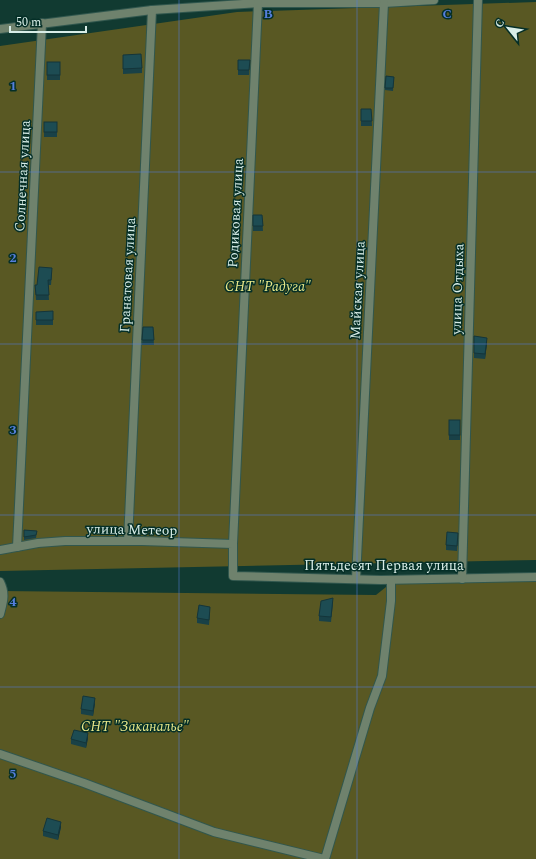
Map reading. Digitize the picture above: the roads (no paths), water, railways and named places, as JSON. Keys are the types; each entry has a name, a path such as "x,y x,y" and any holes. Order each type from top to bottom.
{"street":[{"path":"0,29 152,10 258,4 384,3 434,0"},
{"name":"улица Отдыха","path":"462,578 478,0"},
{"name":"Майская улица","path":"356,579 384,3"},
{"name":"Родиковая улица","path":"233,544 258,4"},
{"name":"Гранатовая улица","path":"128,541 152,10"},
{"name":"Солнечная улица","path":"17,547 42,23"},
{"name":"улица Метеор","path":"0,550 66,541 233,544"},
{"name":"Пятьдесят Первая улица","path":"233,544 233,576 391,580 536,577"},
{"path":"0,754 84,783 214,832 324,859 370,708 382,676 391,601 391,580"},
{"path":"0,582 3,588 4,600 0,614"}],"park label":[{"name":"СНТ \"Радуга\"","path":"268,286"},
{"name":"СНТ \"Заканалье\"","path":"135,726"}]}
